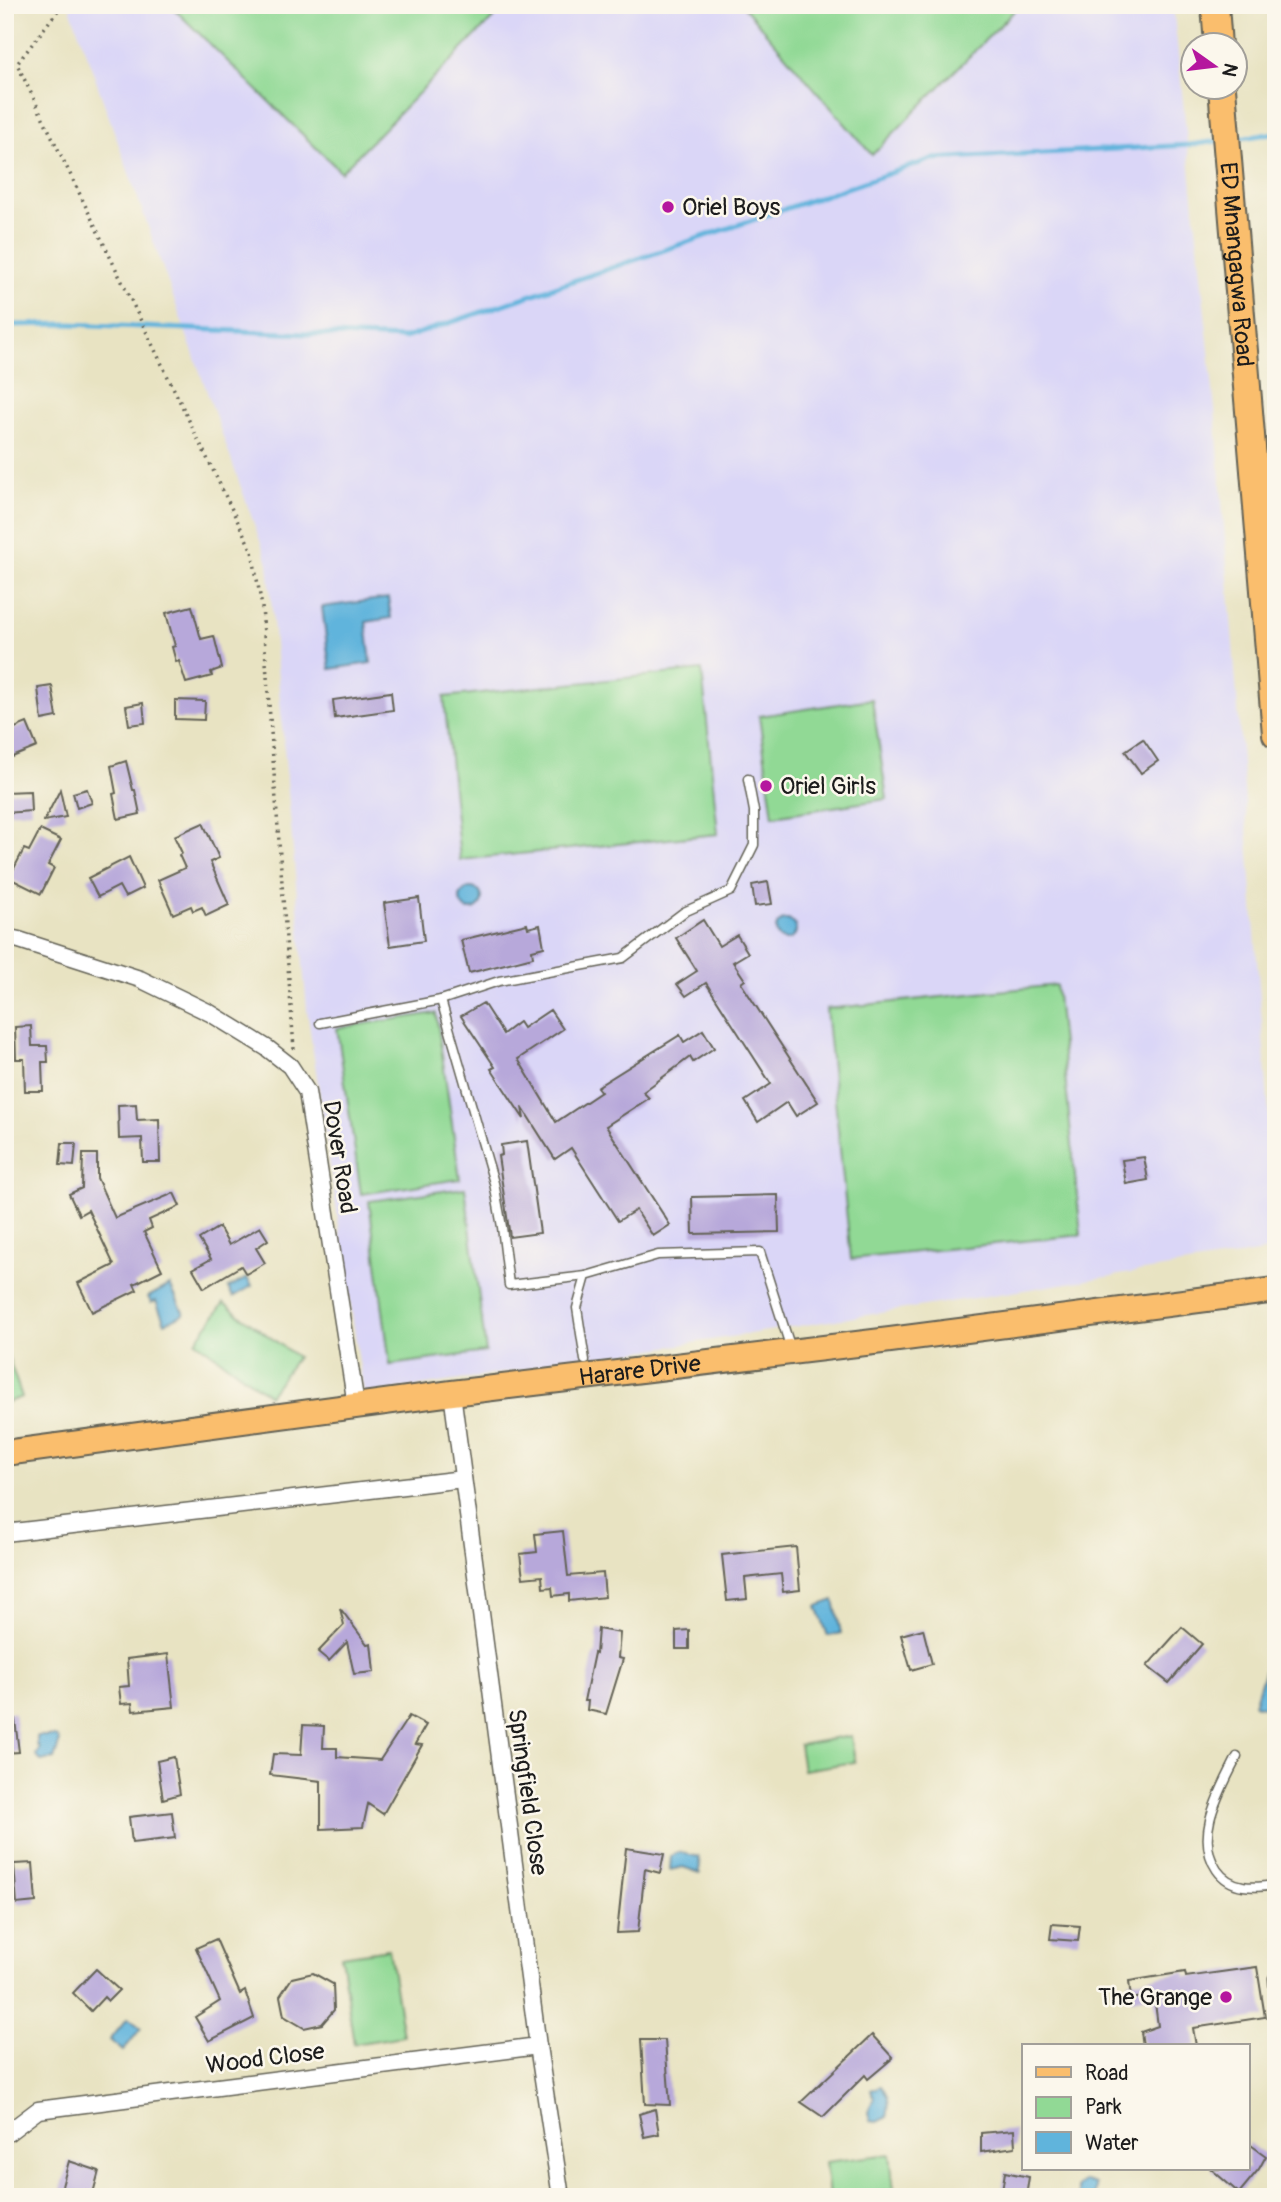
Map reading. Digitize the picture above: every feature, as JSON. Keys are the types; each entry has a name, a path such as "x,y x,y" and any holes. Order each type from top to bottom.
{"highway":[{"path":"1215,5 1218,32"},
{"name":"ED Mnangagwa Road","path":"1223,102 1269,581 1276,734"}],"main road":[{"name":"Harare Drive","path":"5,1453 356,1405 1276,1290"}],"street":[{"name":"Dover Road","path":"5,937 140,979 210,1013 290,1066 307,1093 356,1405"},
{"name":"Springfield Close","path":"452,1393 538,2046 561,2197"},
{"path":"5,1533 463,1479"},
{"name":"Wood Close","path":"5,2135 38,2110 538,2046"}],"lane":[{"path":"320,1023 441,1000 499,981 623,958 684,912 732,891 754,845 754,811 748,779"},
{"path":"441,1000 494,1183 509,1285 586,1276 658,1255 760,1252 792,1352"},
{"path":"585,1360 577,1308 586,1276"},
{"path":"1237,1757 1210,1822 1207,1843 1210,1860 1220,1875 1242,1888 1276,1885"},
{"path":"1276,1974 1273,1979 1276,2027"}],"path":[{"path":"61,5 17,64 252,551 262,607 295,1074"}],"shaded area":[{"name":"Oriel Girls","path":"69,5 1173,5 1180,72 1180,102 1183,102 1215,409 1276,1208 1276,1250 364,1395 307,1010 268,563"}],"green space":[{"path":"170,5 506,5 341,172"},
{"path":"742,5 1020,5 872,155"},
{"path":"702,670 718,834 460,860 444,697"},
{"path":"872,699 887,799 773,816 759,716"},
{"path":"1056,985 1081,1235 851,1259 826,1009"},
{"path":"436,1013 460,1179 361,1194 337,1028"},
{"path":"465,1188 486,1352 390,1365 369,1201"},
{"path":"224,1303 297,1357 269,1395 196,1341"},
{"path":"5,1348 22,1397 5,1403"},
{"path":"851,1736 855,1762 803,1770 799,1745"},
{"path":"389,1949 403,2036 354,2044 341,1956"},
{"path":"890,2154 894,2191 829,2197 825,2162"}],"water":[{"path":"388,598 391,618 366,622 371,663 330,669 322,607"},
{"path":"471,888 479,891 482,899 479,907 471,910 463,907 460,899 463,891"},
{"path":"786,920 793,923 796,930 793,937 786,940 779,937 776,930 779,923"},
{"path":"247,1278 252,1286 233,1297 228,1288"},
{"path":"170,1285 184,1314 165,1323 156,1301 151,1303 148,1297"},
{"path":"834,1600 841,1633 828,1636 817,1606"},
{"path":"1265,1669 1276,1675 1276,1697 1272,1709 1254,1704"},
{"path":"37,1736 56,1736 60,1741 54,1759 41,1761 36,1756 40,1749"},
{"path":"679,1852 699,1857 700,1873 683,1867 670,1870 671,1856"},
{"path":"128,2018 141,2028 123,2051 110,2040"},
{"path":"881,2086 888,2101 887,2117 877,2122 870,2121 868,2112 874,2099 871,2090"},
{"path":"1085,2181 1095,2184 1095,2197 1078,2197 1078,2187"}],"building":[{"path":"192,606 201,639 214,636 222,668 211,672 212,676 186,683 179,661 176,662 172,647 175,646 166,613"},
{"path":"52,686 57,717 42,720 38,688"},
{"path":"391,692 393,710 335,718 333,700"},
{"path":"175,700 205,701 204,720 175,719"},
{"path":"143,703 145,723 129,725 126,706"},
{"path":"27,723 37,747 5,760 5,732"},
{"path":"1143,739 1158,761 1141,773 1125,751"},
{"path":"126,761 140,814 118,819 111,766"},
{"path":"87,789 92,803 77,808 73,793"},
{"path":"60,790 66,817 44,821"},
{"path":"30,791 31,811 5,813 5,792"},
{"path":"203,823 219,858 210,862 229,905 206,916 202,907 193,911 191,906 173,914 158,880 185,868 174,836"},
{"path":"40,830 61,840 48,865 54,868 41,894 9,878 24,849 29,851"},
{"path":"129,857 143,888 125,897 119,886 98,897 88,878"},
{"path":"768,882 772,904 755,906 752,885"},
{"path":"419,898 424,941 390,946 384,903"},
{"path":"703,920 719,946 737,935 748,953 733,962 745,980 741,983 818,1102 796,1116 787,1102 758,1122 745,1101 771,1084 706,983 686,996 677,984 697,971 676,938"},
{"path":"527,924 528,928 540,925 544,947 532,950 533,957 469,973 461,940"},
{"path":"483,1003 503,1034 519,1022 523,1028 550,1010 563,1029 518,1059 556,1122 601,1092 597,1087 680,1035 684,1042 703,1030 714,1048 693,1062 690,1057 643,1092 649,1098 606,1126 670,1225 653,1236 636,1210 618,1221 571,1148 555,1159 522,1107 524,1119 491,1069 495,1067 461,1016"},
{"path":"31,1026 32,1046 47,1046 48,1062 42,1062 43,1091 25,1091 24,1059 16,1059 15,1027"},
{"path":"136,1104 137,1120 159,1119 160,1162 143,1162 142,1138 119,1139 118,1105"},
{"path":"527,1141 540,1233 510,1237 498,1156 502,1155 501,1145"},
{"path":"62,1143 76,1143 74,1166 60,1165"},
{"path":"83,1154 97,1154 97,1178 115,1218 174,1193 180,1206 149,1220 152,1228 144,1232 162,1270 134,1284 137,1290 92,1312 78,1283 114,1265 88,1210 79,1215 69,1194 82,1188"},
{"path":"1144,1157 1148,1180 1126,1184 1122,1160"},
{"path":"778,1195 779,1232 693,1234 692,1197"},
{"path":"219,1227 229,1245 260,1227 268,1240 256,1248 265,1263 246,1274 241,1266 204,1288 193,1269 211,1259 199,1239"},
{"path":"563,1531 568,1576 603,1573 605,1597 569,1601 569,1594 553,1596 552,1587 543,1588 542,1576 523,1578 520,1554 537,1552 535,1534"},
{"path":"796,1547 800,1590 783,1592 781,1574 745,1578 747,1599 727,1601 722,1555"},
{"path":"340,1608 367,1644 371,1643 374,1672 354,1674 347,1642 329,1661 318,1652 344,1625"},
{"path":"1182,1627 1202,1644 1169,1683 1147,1666"},
{"path":"598,1629 620,1633 618,1658 623,1659 606,1714 587,1710 588,1701 584,1701 594,1653 596,1654"},
{"path":"923,1629 932,1664 911,1670 901,1635"},
{"path":"689,1630 689,1649 676,1649 676,1631"},
{"path":"168,1654 174,1707 133,1711 132,1703 121,1704 119,1687 129,1686 127,1659"},
{"path":"5,1712 14,1712 19,1752 5,1753"},
{"path":"409,1716 426,1725 415,1744 422,1745 383,1814 368,1804 363,1827 321,1829 321,1781 270,1775 273,1754 301,1755 303,1725 324,1726 323,1748 337,1748 337,1757 380,1760"},
{"path":"174,1757 180,1794 163,1799 157,1761"},
{"path":"172,1812 175,1838 132,1843 129,1817"},
{"path":"626,1848 664,1854 660,1873 645,1869 638,1932 617,1933"},
{"path":"33,1863 36,1902 17,1904 14,1864"},
{"path":"1052,1924 1080,1926 1078,1941 1050,1939"},
{"path":"216,1939 240,1994 245,1991 254,2018 209,2041 195,2017 220,2001 196,1948"},
{"path":"1257,1967 1265,2017 1193,2028 1196,2044 1143,2044 1141,2032 1158,2026 1154,1995 1131,1999 1129,1981 1185,1972 1186,1977"},
{"path":"96,1969 119,1990 108,2001 104,1997 91,2011 73,1993"},
{"path":"313,1973 333,1984 334,2010 322,2024 304,2028 284,2016 280,1996 292,1978"},
{"path":"872,2035 893,2058 868,2079 865,2075 823,2117 801,2102"},
{"path":"641,2040 665,2040 670,2105 645,2104"},
{"path":"655,2109 659,2134 644,2137 639,2114"},
{"path":"1014,2130 1015,2147 981,2152 981,2133"},
{"path":"1250,2144 1266,2156 1239,2193 1212,2170 1250,2170"},
{"path":"69,2161 99,2171 92,2197 59,2197"},
{"path":"1005,2172 1029,2177 1026,2197 1001,2197"}],"waterway":[{"path":"1234,139 1276,133"},
{"path":"5,325 70,324 405,338 932,159 1190,145 1218,141"}],"place":[{"name":"Oriel Boys","path":"668,207"},
{"name":"Oriel Girls","path":"766,786"},
{"name":"The Grange","path":"1226,1997"}]}
